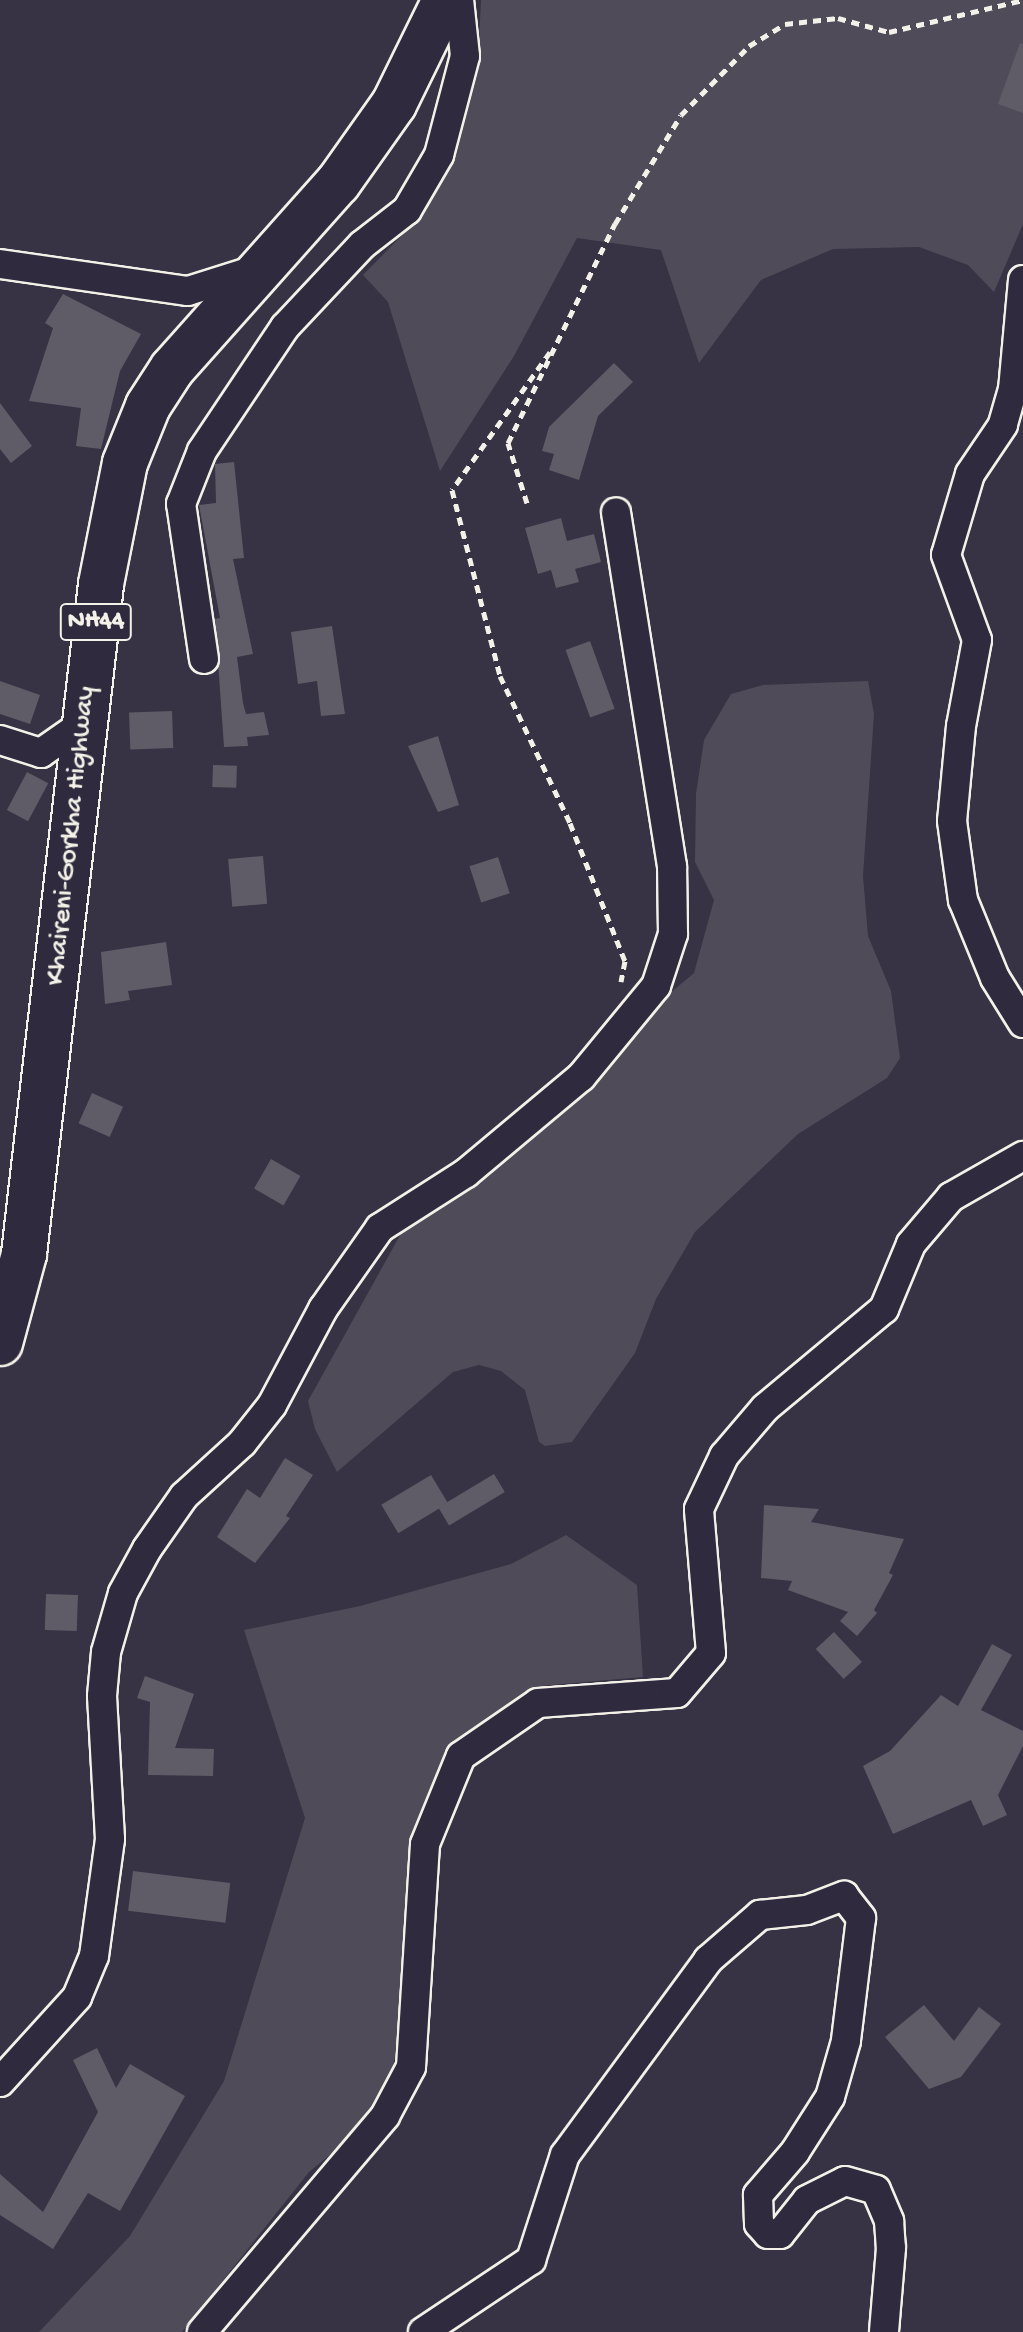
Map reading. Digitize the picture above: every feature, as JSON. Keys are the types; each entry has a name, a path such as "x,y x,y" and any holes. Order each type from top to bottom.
{"main road":[{"name":"Khaireni-Gorkha Highway","path":"0,1343 24,1254 101,584 125,463 148,406 172,369 338,183 394,104 445,0"}],"street":[{"path":"204,659 181,504 202,451 285,327 362,245 407,210 439,155 465,56 459,0"},
{"path":"0,264 188,291 265,267"},
{"path":"1023,280 1006,413 970,474 946,555 977,640 961,726 952,821 963,900 995,978 1023,1023"},
{"path":"0,2082 77,1997 94,1956 110,1839 102,1696 106,1652 123,1593 147,1549 184,1496 242,1443 272,1405 323,1309 380,1228 466,1173 581,1077 656,986 673,934 672,866 616,512"},
{"path":"0,740 41,753 84,723"},
{"path":"202,2332 385,2116 411,2067 425,1844 461,1756 538,1703 677,1693 711,1653 699,1509 724,1456 765,1408 884,1309 911,1244 951,1197 1023,1156"},
{"path":"423,2332 531,2260 565,2155 708,1960 760,1915 807,1910 844,1896 861,1918 846,2041 830,2097 795,2152 758,2195 759,2224 768,2234 780,2234 807,2200 845,2181 876,2190 889,2221 891,2248 884,2332"}],"path":[{"path":"527,503 508,443 615,224 681,115 749,46 785,24 838,18 889,32 1023,0"},
{"path":"559,339 452,490 500,676 570,823 625,961 620,988"}],"shaded area":[{"path":"481,0 1023,0 1023,224 994,292 968,265 919,247 833,249 761,280 699,363 661,250 577,238 514,356 440,471 388,302 363,275 414,223 451,166 479,40"},
{"path":"868,681 874,714 863,876 868,936 891,991 900,1058 887,1078 798,1134 695,1232 656,1299 635,1353 572,1442 545,1446 539,1442 525,1390 501,1371 479,1365 453,1372 337,1472 315,1429 308,1401 404,1228 631,1043 650,1010 694,973 714,900 695,862 696,794 704,740 731,694 763,685"},
{"path":"566,1535 637,1585 643,1677 539,1686 477,1731 437,1803 393,2067 359,2131 309,2172 182,2332 39,2332 130,2236 224,2081 305,1818 244,1630 360,1606 511,1564"}],"building":[{"path":"1020,43 1023,44 1023,113 998,104"},
{"path":"63,294 141,334 120,371 101,449 76,446 81,408 29,401 53,328 45,323"},
{"path":"614,363 633,382 598,416 579,480 549,470 554,454 542,451 549,427"},
{"path":"0,403 32,446 11,463 0,449"},
{"path":"234,462 244,558 233,559 253,654 237,657 246,714 264,712 269,735 247,737 248,746 224,747 215,619 220,618 199,505 216,503 215,464"},
{"path":"561,518 567,541 594,534 601,562 575,569 579,582 556,588 551,570 538,574 525,528"},
{"path":"332,626 345,714 321,716 317,681 298,684 291,632"},
{"path":"590,641 615,709 590,718 566,650"},
{"path":"0,681 40,695 30,724 0,714"},
{"path":"172,711 173,748 130,749 129,713"},
{"path":"438,736 459,805 438,812 408,746"},
{"path":"213,765 237,766 236,788 212,787"},
{"path":"27,772 48,783 28,821 7,810"},
{"path":"263,856 267,904 232,907 228,859"},
{"path":"498,857 510,893 481,902 469,866"},
{"path":"166,942 172,985 128,991 130,1000 105,1004 101,952"},
{"path":"92,1093 123,1107 110,1137 79,1123"},
{"path":"271,1159 300,1176 283,1205 254,1188"},
{"path":"285,1458 313,1475 286,1516 290,1518 255,1563 217,1537 247,1489 260,1498"},
{"path":"494,1474 505,1492 449,1525 438,1507"},
{"path":"431,1475 448,1503 398,1533 381,1505"},
{"path":"764,1505 819,1509 811,1522 904,1539 889,1573 893,1575 874,1610 877,1613 857,1636 840,1621 848,1612 788,1590 792,1581 761,1578"},
{"path":"46,1594 78,1595 77,1631 45,1630"},
{"path":"834,1632 862,1662 844,1679 816,1649"},
{"path":"992,1644 1012,1655 981,1710 1023,1731 1023,1746 998,1795 1007,1815 983,1826 971,1800 893,1834 863,1766 890,1751 941,1695 958,1706"},
{"path":"145,1676 194,1694 175,1748 214,1749 213,1776 148,1775 150,1702 137,1698"},
{"path":"133,1871 230,1883 225,1923 128,1911"},
{"path":"924,2005 954,2041 979,2007 1001,2024 961,2077 929,2089 885,2037"},
{"path":"97,2048 116,2088 130,2064 185,2096 120,2211 88,2193 53,2249 0,2215 0,2174 43,2212 98,2112 73,2060"}]}
